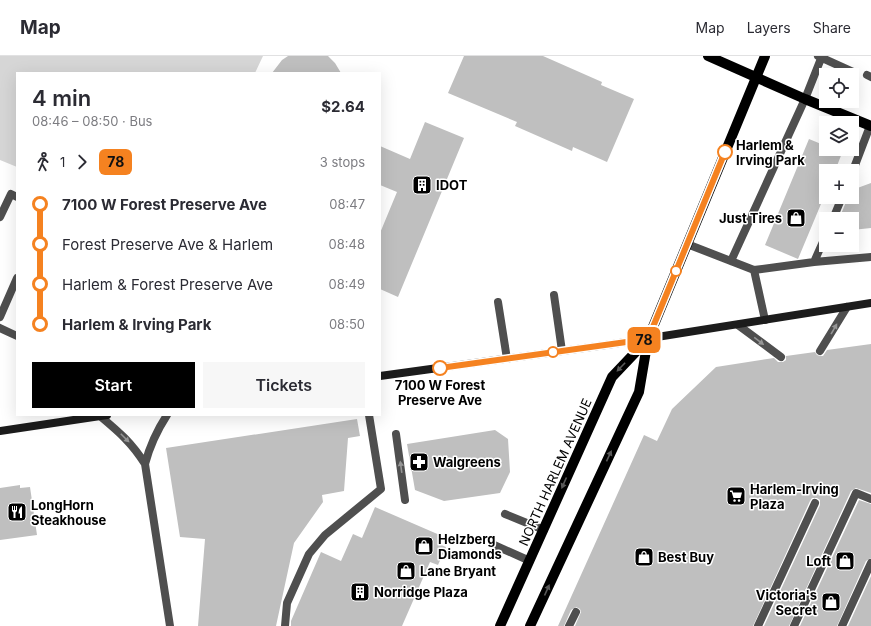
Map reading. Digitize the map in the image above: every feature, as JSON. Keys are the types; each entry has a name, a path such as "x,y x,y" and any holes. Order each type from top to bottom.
{"main road":[{"path":"708,56 805,99 871,126"},
{"name":"NORTH HARLEM AVENUE","path":"530,626 638,392 648,339 765,56"},
{"path":"381,376 648,339 871,303"},
{"name":"NORTH HARLEM AVENUE","path":"500,626 612,377 648,339"},
{"path":"0,431 104,416"}],"lane":[{"path":"731,262 805,99 821,57 844,68"},
{"path":"856,164 871,126"},
{"path":"0,218 11,194 16,196"},
{"path":"687,244 754,270 814,262 871,257"},
{"path":"814,262 819,251"},
{"path":"754,270 765,320"},
{"path":"0,317 16,280"},
{"path":"554,296 562,351"},
{"path":"498,302 506,359"},
{"path":"820,351 847,307"},
{"path":"738,325 781,357"},
{"path":"0,328 16,336"},
{"path":"104,416 131,444 145,464"},
{"path":"166,416 149,447 145,464 170,626"},
{"path":"285,626 288,603 308,554 324,535 381,489 369,416"},
{"path":"396,434 405,500"},
{"path":"794,626 856,492 871,499"},
{"path":"758,626 815,503"},
{"path":"504,514 544,530"},
{"path":"494,545 530,561"},
{"path":"842,626 871,563"},
{"path":"569,626 576,612"}],"shaded area":[{"path":"0,56 263,56 255,72 16,72 16,167 0,160"}],"building":[{"path":"288,56 328,56 335,63 340,72 273,72 282,60"},
{"path":"464,56 543,56 602,82 601,85 634,99 607,162 573,147 572,151 515,126 517,122 448,93"},
{"name":"IDOT","path":"425,122 464,138 398,297 381,289 381,231 397,192 381,185 381,146 410,159"},
{"name":"Just Tires","path":"809,139 819,143 819,156 841,156 838,164 819,164 819,204 821,204 798,259 765,245"},
{"path":"871,183 871,228 859,229 859,212 842,212 845,204 859,204 859,187"},
{"name":"Harlem-Irving Plaza","path":"871,344 871,493 856,488 851,491 789,626 764,626 820,505 820,500 817,498 812,498 810,501 753,626 575,626 581,612 580,609 576,607 571,610 564,626 558,626 644,435 657,441 672,409 716,367 774,358 778,362 783,362 786,360 786,356 815,352 817,355 823,356 827,350"},
{"path":"357,419 360,436 348,438 344,491 322,495 323,502 294,543 276,626 198,626 205,539 180,537 166,448"},
{"name":"Walgreens","path":"495,430 508,439 510,472 500,493 444,501 415,490 407,444"},
{"name":"LongHorn Steakhouse","path":"20,485 20,488 30,487 37,535 0,540 0,488"},
{"path":"859,500 871,504 871,558 866,561 837,626 800,626"},
{"name":"Norridge Plaza","path":"375,507 442,536 439,544 446,547 438,565 430,562 402,626 291,626 291,621 321,552 341,561 353,534 362,538"},
{"path":"871,576 871,626 848,626"}],"bus line":[{"name":"78","path":"440,368 648,339 725,152"}],"place":[{"name":"Harlem & Irving Park","path":"725,152"},
{"name":"IDOT","path":"422,185"},
{"name":"Just Tires","path":"796,218"},
{"name":"7100 W Forest Preserve Ave","path":"440,368"},
{"name":"Walgreens","path":"419,462"},
{"name":"Harlem-Irving Plaza","path":"736,496"},
{"name":"LongHorn Steakhouse","path":"17,512"},
{"name":"Helzberg Diamonds","path":"424,546"},
{"name":"Best Buy","path":"644,557"},
{"name":"Loft","path":"845,561"},
{"name":"Lane Bryant","path":"406,571"},
{"name":"Norridge Plaza","path":"360,592"},
{"name":"Victoria's Secret","path":"831,602"}]}
